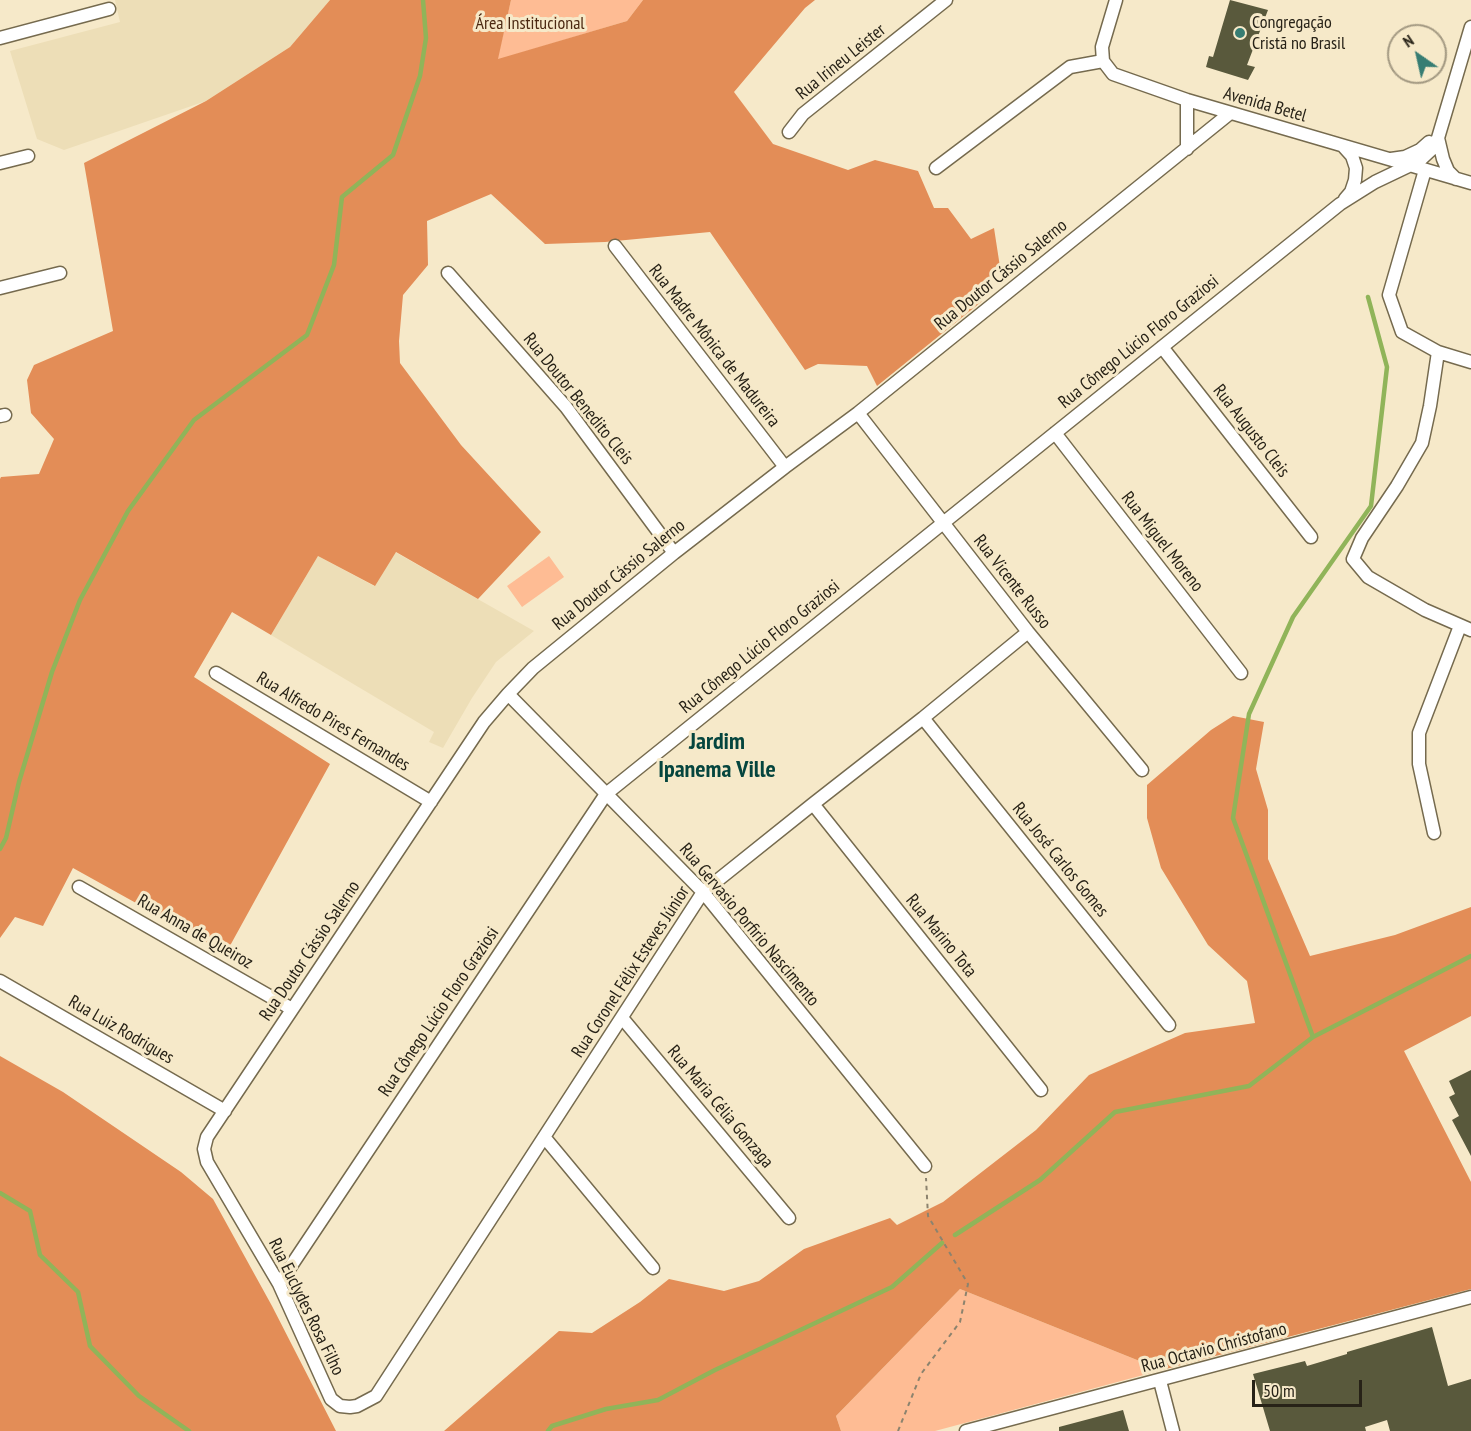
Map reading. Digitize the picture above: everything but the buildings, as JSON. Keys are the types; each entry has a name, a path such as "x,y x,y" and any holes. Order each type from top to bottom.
{"street":[{"name":"Rua Irineu Leister","path":"789,132 803,114 946,0"},
{"path":"936,168 1070,67 1103,61 1102,47 1116,0"},
{"path":"0,38 110,9"},
{"path":"1456,179 1448,171 1443,159 1440,133 1471,27"},
{"name":"Avenida Betel","path":"1103,61 1113,74 1229,114 1471,183"},
{"path":"1186,149 1187,100"},
{"name":"Rua Doutor Cássio Salerno","path":"204,1149 207,1137 292,1009 484,722 508,693 533,669 674,553 858,413 1229,114"},
{"path":"1389,160 1405,157 1420,150 1440,133"},
{"name":"Rua Cônego Lúcio Floro Graziosi","path":"279,1284 606,794 1340,204 1375,182 1412,166 1433,148 1440,133"},
{"path":"1340,145 1346,148 1352,156 1356,168"},
{"path":"1356,168 1361,158 1365,155 1372,155"},
{"path":"0,164 28,156"},
{"name":"Rua Cônego Lúcio Floro Graziosi","path":"1340,204 1351,192 1356,168"},
{"path":"1425,170 1389,295 1402,332 1438,352 1471,362"},
{"name":"Rua Madre Mônica de Madureira","path":"615,246 785,467"},
{"path":"0,288 60,273"},
{"name":"Rua Doutor Benedito Cleis","path":"448,273 566,407 674,553"},
{"name":"Rua Augusto Cleis","path":"1162,347 1311,537"},
{"path":"1434,833 1419,764 1419,733 1465,628 1425,610 1368,577 1353,559 1362,538 1397,486 1422,443 1431,406 1438,352"},
{"name":"Rua Vicente Russo","path":"858,413 1028,632 1142,770"},
{"name":"Rua Miguel Moreno","path":"1054,433 1241,673"},
{"name":"Rua Coronel Félix Esteves Júnior","path":"350,1407 357,1406 376,1396 623,1019 703,892 924,718 1028,632"},
{"name":"Rua Alfredo Pires Fernandes","path":"216,673 431,802"},
{"name":"Rua Gervasio Porfirio Nascimento","path":"508,693 703,892 925,1166"},
{"name":"Rua José Carlos Gomes","path":"924,718 1169,1025"},
{"name":"Rua Marino Tota","path":"813,804 1041,1090"},
{"name":"Rua Anna de Queiroz","path":"79,887 292,1009"},
{"name":"Rua Luiz Rodrigues","path":"0,981 225,1111"},
{"name":"Rua Maria Célia Gonzaga","path":"623,1019 789,1218"},
{"path":"545,1138 653,1268"},
{"name":"Rua Euclydes Rosa Filho","path":"204,1149 207,1162 279,1284 331,1399 340,1406 350,1407"},
{"name":"Rua Octavio Christofano","path":"966,1431 1471,1297"},
{"path":"1160,1381 1173,1431"}],"path":[{"path":"898,1431 921,1374 960,1322 968,1284 928,1216 925,1166"}],"shaded area":[{"path":"115,0 330,0 290,47 206,101 64,150 37,139 10,51 120,22"},
{"path":"330,0 511,0 498,59 627,21 643,0 815,0 805,8 734,92 773,144 848,170 875,160 918,171 934,208 948,208 971,239 994,228 1000,267 981,302 877,386 867,366 818,364 805,370 710,232 605,242 545,244 491,194 427,221 428,265 403,295 399,341 400,363 461,445 541,532 478,599 396,552 375,586 318,556 271,635 232,612 194,677 330,764 226,953 73,868 43,926 15,917 0,938 0,479 1,477 39,474 54,439 31,413 27,380 34,365 113,331 84,163 206,101 290,47"},
{"path":"395,552 534,631 496,662 443,748 429,742 434,732 271,635 318,556 374,586"},
{"path":"1233,716 1264,722 1256,769 1268,810 1268,859 1310,956 1395,935 1471,907 1471,1016 1404,1051 1471,1182 1471,1289 1162,1370 960,1289 836,1416 841,1431 444,1431 559,1331 592,1333 640,1302 669,1279 724,1291 759,1281 804,1249 890,1218 897,1225 943,1202 1036,1130 1089,1075 1185,1033 1255,1023 1247,981 1208,945 1161,868 1147,818 1147,785 1211,730"},
{"path":"0,1056 63,1092 181,1172 213,1199 272,1306 336,1431 0,1431"}],"green space":[{"name":"Área Institucional","path":"511,0 643,0 627,21 497,60"},
{"path":"549,556 564,577 522,607 507,586"},
{"path":"960,1289 1162,1370 935,1431 841,1431 836,1416"}],"waterway":[{"path":"0,849 6,838 19,782 52,672 80,600 128,511 194,420 307,335 334,265 342,197 393,155 420,76 426,38 423,0"},
{"path":"1313,1037 1233,818 1249,714 1293,617 1371,506 1387,367 1368,297"},
{"path":"955,1235 1040,1180 1115,1112 1249,1086 1313,1037 1471,956"},
{"path":"0,1193 30,1211 40,1255 78,1292 90,1346 139,1396 189,1431"},
{"path":"548,1431 552,1426 606,1409 658,1400 715,1370 892,1287 942,1243"}],"place":[{"name":"Congregação Cristã no Brasil","path":"1240,33"}],"district":[{"name":"Jardim Ipanema Ville","path":"717,756"}]}
